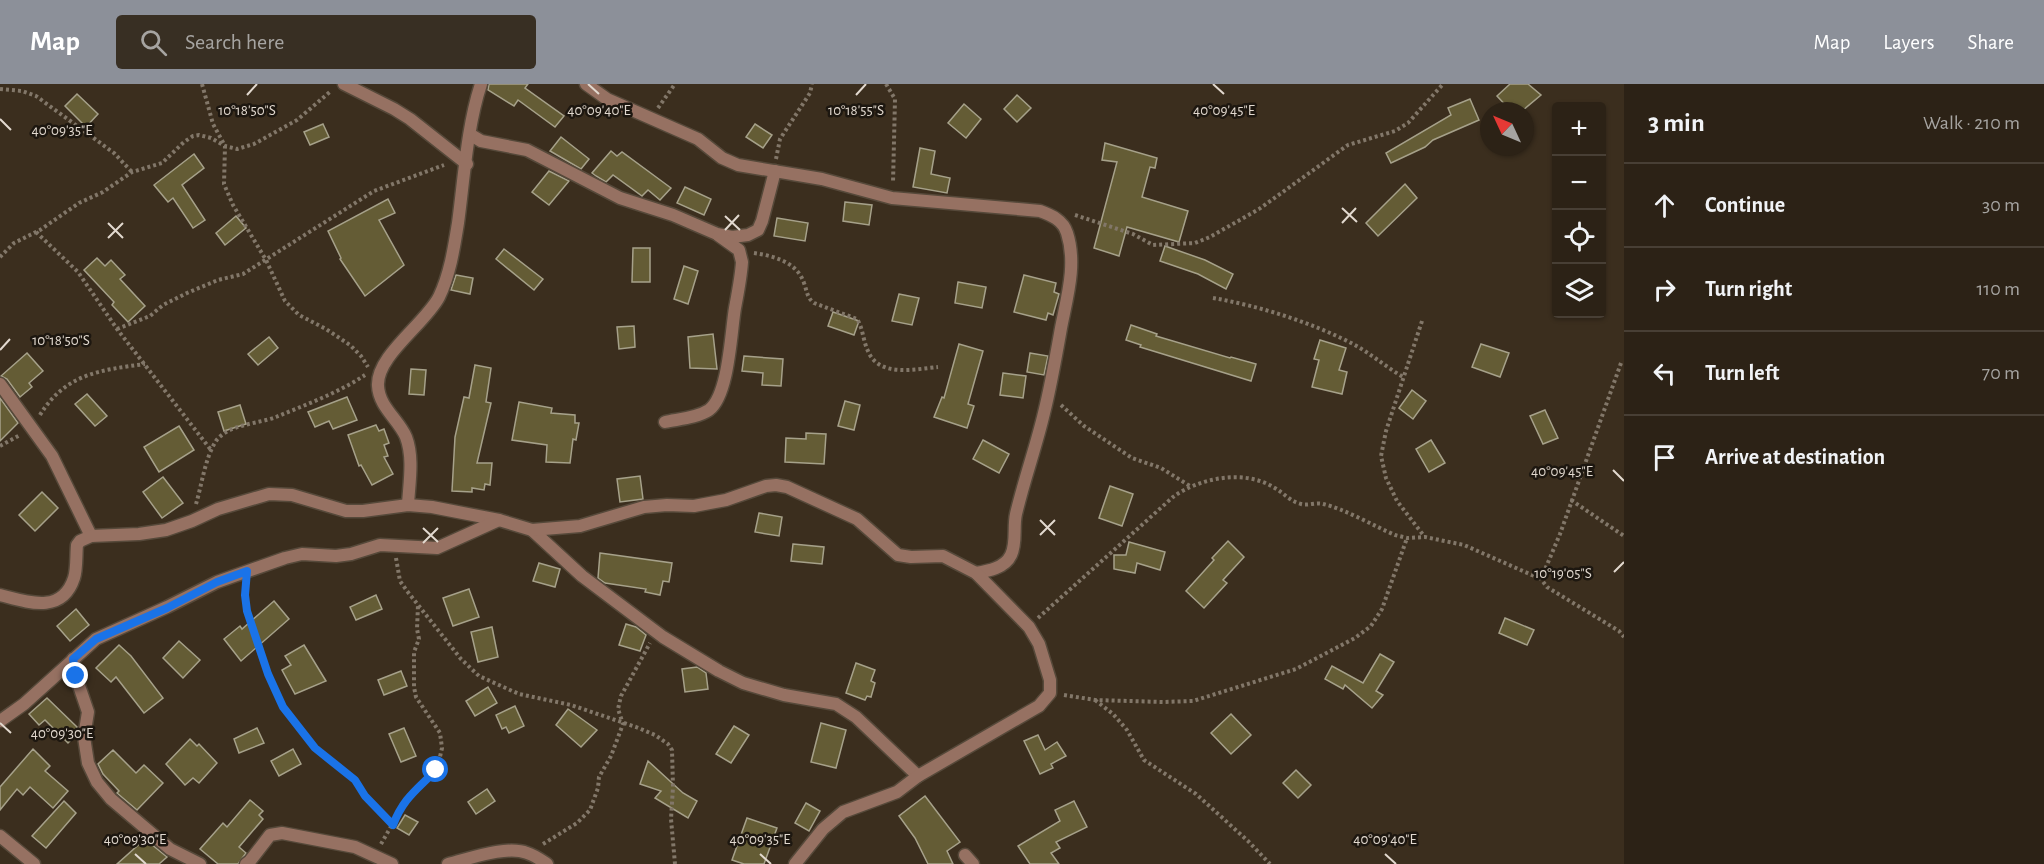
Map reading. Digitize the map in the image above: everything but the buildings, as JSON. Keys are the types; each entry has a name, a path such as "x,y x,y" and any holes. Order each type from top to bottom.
{"street":[{"path":"408,505 410,450 405,435 387,410 378,387 383,368 391,356 430,312 439,297 454,250 462,161 471,135 482,84"},
{"path":"587,84 607,99 698,140 722,158 738,165 822,179 892,198 1040,211 1061,222 1067,231 1069,242 1070,290 1048,393 1015,517 1015,539 1011,556 1002,565 976,573"},
{"path":"340,85 394,109 462,161"},
{"path":"471,135 481,141 527,150 620,198 673,215 717,234 732,237 748,235 758,230 775,171"},
{"path":"665,422 700,415 715,404 720,393 728,362 742,262 739,250 717,234"},
{"path":"0,384 52,456 91,536"},
{"path":"0,595 43,604 54,602 64,594 74,578 77,545 80,541 91,536 139,534 166,530 218,509 269,494 292,495 346,511 408,505 469,513 532,530 580,526 644,507 694,506 726,500 766,486 776,485 808,496 857,519 898,555 943,556 976,573 1029,627 1045,659 1050,680 1050,693 1039,706 918,776 897,792 843,812 823,829 795,864"},
{"path":"0,721 24,704 96,639 167,608 217,582 302,554 336,556 380,545 437,548 499,520"},
{"path":"532,530 582,576 656,632 694,657 743,683 837,704 856,717 918,776"},
{"path":"73,659 88,712 84,737 88,763 98,782 111,799 170,849 200,864"},
{"path":"246,864 265,841 274,834 282,833 356,847 392,864"},
{"path":"0,836 34,864"},
{"path":"448,864 493,853 514,851 528,854 547,864"}],"path":[{"path":"192,521 217,439 223,434 273,418 343,387 370,371 361,356 350,345 291,308 233,205 224,184 225,146 213,124 202,84"},
{"path":"651,118 675,84"},
{"path":"775,171 780,139 810,93 812,84"},
{"path":"886,84 895,99 892,198"},
{"path":"1075,215 1133,234 1153,245 1195,243 1259,209 1348,145 1395,131 1408,123 1443,84"},
{"path":"0,257 14,243 36,232 79,203 103,192 132,172 162,163 193,136 212,138 225,146 237,149 254,144 297,120 340,85"},
{"path":"0,89 22,91 36,96 114,153 132,172"},
{"path":"117,329 150,316 163,305 187,293 218,280 243,274 374,191 462,161"},
{"path":"36,232 78,272 117,329 212,450"},
{"path":"739,250 768,255 794,267 799,272 809,299 857,319 868,352 881,366 899,370 938,367"},
{"path":"1213,298 1246,304 1329,333 1355,345 1403,377"},
{"path":"1422,321 1403,377 1381,456 1386,478 1397,501 1425,537"},
{"path":"1541,579 1621,363"},
{"path":"0,446 32,428 56,393 67,384 109,369 145,364"},
{"path":"1048,393 1083,426 1132,458 1161,468 1191,486"},
{"path":"1029,627 1173,497 1191,486 1209,480 1234,477 1273,486 1287,498 1302,505 1322,503 1395,535 1407,538 1425,537 1464,544 1541,579 1547,587 1619,631 1624,637"},
{"path":"1571,500 1624,536"},
{"path":"1050,693 1095,700 1193,701 1296,669 1355,638 1371,626 1382,609 1407,538"},
{"path":"395,546 400,581 461,659 479,676 519,694 571,705 655,735 668,744 672,750 671,819 675,864"},
{"path":"247,571 245,595 247,611 268,674 283,707 315,748 355,780 365,796 393,825"},
{"path":"375,856 409,795 436,770 442,748 440,733 416,697 414,687 418,605"},
{"path":"528,854 577,823 590,810 596,795 599,777 611,756 623,724 618,709 621,696 656,632"},
{"path":"1095,700 1113,714 1127,730 1144,759 1196,794 1270,864"}],"route":[{"path":"76,676 73,659 96,639 167,608 198,590 247,571 245,595 247,611 268,674 283,707 315,748 355,780 365,796 393,825 409,795 436,770"}]}
